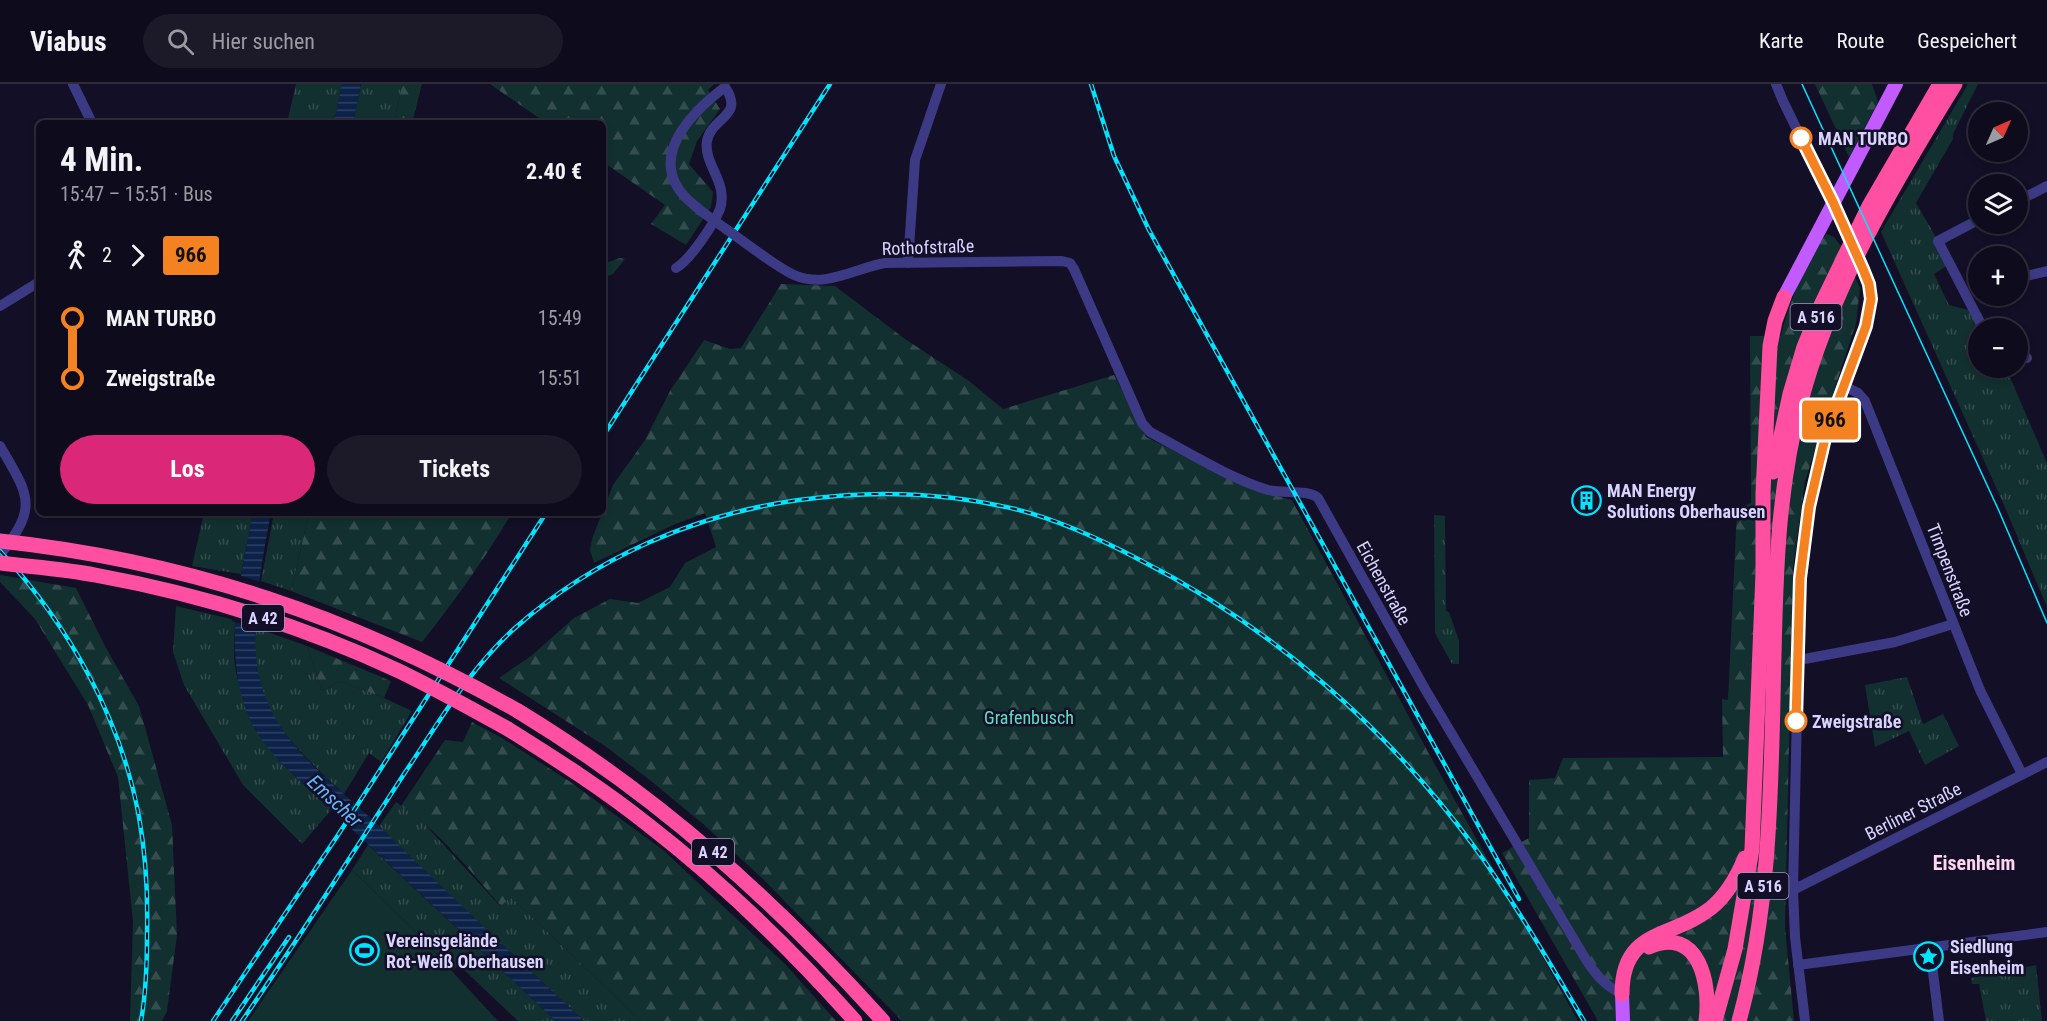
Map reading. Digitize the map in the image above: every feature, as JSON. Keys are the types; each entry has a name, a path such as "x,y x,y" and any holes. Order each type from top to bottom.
{"highway":[{"name":"A 516","path":"1715,1021 1735,950 1752,849 1763,573 1774,462 1786,410 1804,347 1828,290 1869,206 1940,84"},
{"name":"A 516","path":"1739,1021 1761,908 1769,813 1777,569 1781,515 1794,430 1816,353 1844,285 1894,188 1955,84"},
{"path":"1763,573 1763,493 1770,346 1775,321 1784,297"},
{"name":"A 42","path":"0,541 76,550 129,560 245,590 313,613 405,651 465,681 563,738 610,770 700,840 774,908 883,1021"},
{"name":"A 42","path":"0,562 94,575 156,588 289,626 398,671 508,729 648,824 759,922 855,1021"},
{"path":"1622,994 1623,971 1633,953 1646,941 1711,909 1732,885 1744,858 1752,849"},
{"path":"1622,994 1630,964 1639,953 1658,943 1674,942 1691,951 1701,966 1707,993 1706,1021"},
{"path":"1747,1021 1756,978 1753,958"}],"main road":[{"path":"1784,297 1896,84"},
{"path":"1622,994 1623,1021"}],"street":[{"path":"73,84 91,120"},
{"path":"908,263 915,160 941,84"},
{"path":"1776,84 1845,228 1863,269 1870,293 1870,310 1842,385 1819,459 1805,533 1799,595 1793,891 1805,1021"},
{"name":"Rothofstraße","path":"676,268 686,262 695,250 721,206 722,192 706,144 710,133 732,106 732,99 725,87 691,117 679,137 672,156 671,170 676,186 687,200 701,211 762,255 793,274 812,280 829,279 876,265 1062,261 1070,263"},
{"path":"2028,196 2047,186"},
{"path":"1968,225 1938,241 1978,318"},
{"name":"Eichenstraße","path":"1070,263 1142,423 1150,432 1255,485 1287,493 1308,492 1318,498 1425,689 1585,958 1598,978 1609,988 1622,994"},
{"path":"2028,276 2047,271"},
{"path":"0,306 36,285"},
{"name":"Timpenstraße","path":"1842,385 1857,393 1865,401 1980,690 2022,774"},
{"path":"0,446 23,488 26,504 24,520 17,534 0,555"},
{"path":"1798,660 1895,642 1953,624"},
{"name":"Berliner Straße","path":"1793,891 2047,762"},
{"path":"1798,964 2047,932"},
{"path":"1930,948 1939,1021"}],"green space":[{"path":"296,84 342,84 335,120 288,120"},
{"path":"361,84 402,84 395,120 354,120"},
{"path":"402,84 422,84 413,120 395,120"},
{"path":"490,84 714,84 708,90 720,109 697,141 689,164 713,192 711,207 686,245 651,224 665,205 606,164 606,120 542,120"},
{"path":"1815,84 1872,84 1878,102 1849,157"},
{"path":"1968,84 1978,84 1953,134 1953,139 1916,203 1951,263 1934,274 1949,305 1969,310 1973,318 1968,318 1968,378 2010,378 2047,463 2047,607 2004,505 1881,232"},
{"path":"1827,234 1834,237 1841,246 1860,288 1856,323 1805,481 1793,567 1785,927 1794,1021 1598,1021 1502,853 1529,838 1529,780 1555,778 1563,758 1723,757 1722,699 1728,700 1737,509 1751,503 1750,336 1781,336 1793,297 1806,267"},
{"path":"620,258 625,259 613,274 606,277 606,263"},
{"name":"Grafenbusch","path":"781,284 835,286 905,339 969,381 1003,409 1114,375 1146,437 1254,490 1292,500 1428,752 1578,1021 902,1021 762,878 702,823 605,746 499,678 531,656 574,618 610,599 638,603 670,587 685,563 716,547 705,513 673,525 594,563 590,550 601,516 606,516 606,503 613,485 645,440 670,391 704,340 730,349 741,348"},
{"path":"1434,515 1445,516 1446,611 1449,612 1459,641 1459,664 1452,664 1435,633"},
{"path":"203,516 252,516 241,574 192,566"},
{"path":"273,516 308,516 291,591 261,581"},
{"path":"308,516 510,516 469,579 422,642 291,591"},
{"path":"0,575 76,588 139,706 172,825 177,935 167,1011 162,1021 130,1021 133,921 118,777 88,705 35,619 0,582"},
{"path":"176,606 235,620 234,658 237,678 279,761 331,810 302,844 243,785 184,685 173,652"},
{"path":"256,628 307,646 322,691 340,681 412,711 381,762 369,753 344,794 291,741 266,702 255,656"},
{"path":"307,646 391,681 384,698 340,681 322,691"},
{"path":"1907,677 1923,724 1943,714 1959,746 1925,765 1909,731 1875,747 1865,685"},
{"path":"472,722 502,738 569,781 663,850 785,964 836,1021 641,1021 511,897 501,906 442,840 401,806 445,740 463,742"},
{"path":"396,802 419,818 500,906 511,897 641,1021 584,1021 431,878 379,826"},
{"path":"368,845 556,1021 518,1021 459,965 453,970 352,870"},
{"name":"Vereinsgelände Rot-Weiß Oberhausen","path":"352,870 413,929 498,1021 248,1021"},
{"path":"2036,965 2042,1021 1986,1021 1979,984 1972,984 1971,978"},
{"path":"1997,980 2000,1002 1989,1004 1986,981"}],"water":[{"path":"342,84 361,84 354,120 335,120"},
{"name":"Emscher","path":"252,516 270,516 258,597 255,641 257,662 268,703 279,724 293,743 326,778 584,1021 556,1021 279,761 263,741 250,720 236,669 236,617"}],"pier":[{"path":"238,575 264,583 259,629 232,621"}],"tram line":[{"path":"1802,84 1999,511 2047,623"}],"railway":[{"path":"606,431 830,84"},
{"path":"1091,84 1114,156 1149,230 1519,899"},
{"path":"242,1021 456,696 484,660 515,628 578,580 612,560 684,528 722,516 799,500 880,494 934,496 988,503 1031,513 1063,524 1125,552 1189,587 1280,648 1364,720 1439,801 1503,888 1584,1021"},
{"path":"213,1021 338,835 544,516"},
{"path":"0,551 48,609 88,674 105,709 131,780 139,817 147,891 146,968 141,1021"},
{"path":"232,1021 289,937"}],"bus line":[{"name":"966","path":"1796,721 1800,578 1809,507 1819,459 1833,410 1866,326 1871,299 1869,284 1863,269 1801,138"}],"place":[{"name":"MAN TURBO","path":"1801,138"},
{"name":"MAN Energy Solutions Oberhausen","path":"1586,500"},
{"name":"Zweigstraße","path":"1796,721"},
{"name":"Vereinsgelände Rot-Weiß Oberhausen","path":"365,950"},
{"name":"Siedlung Eisenheim","path":"1929,956"}],"district":[{"name":"Eisenheim","path":"1974,863"}]}
